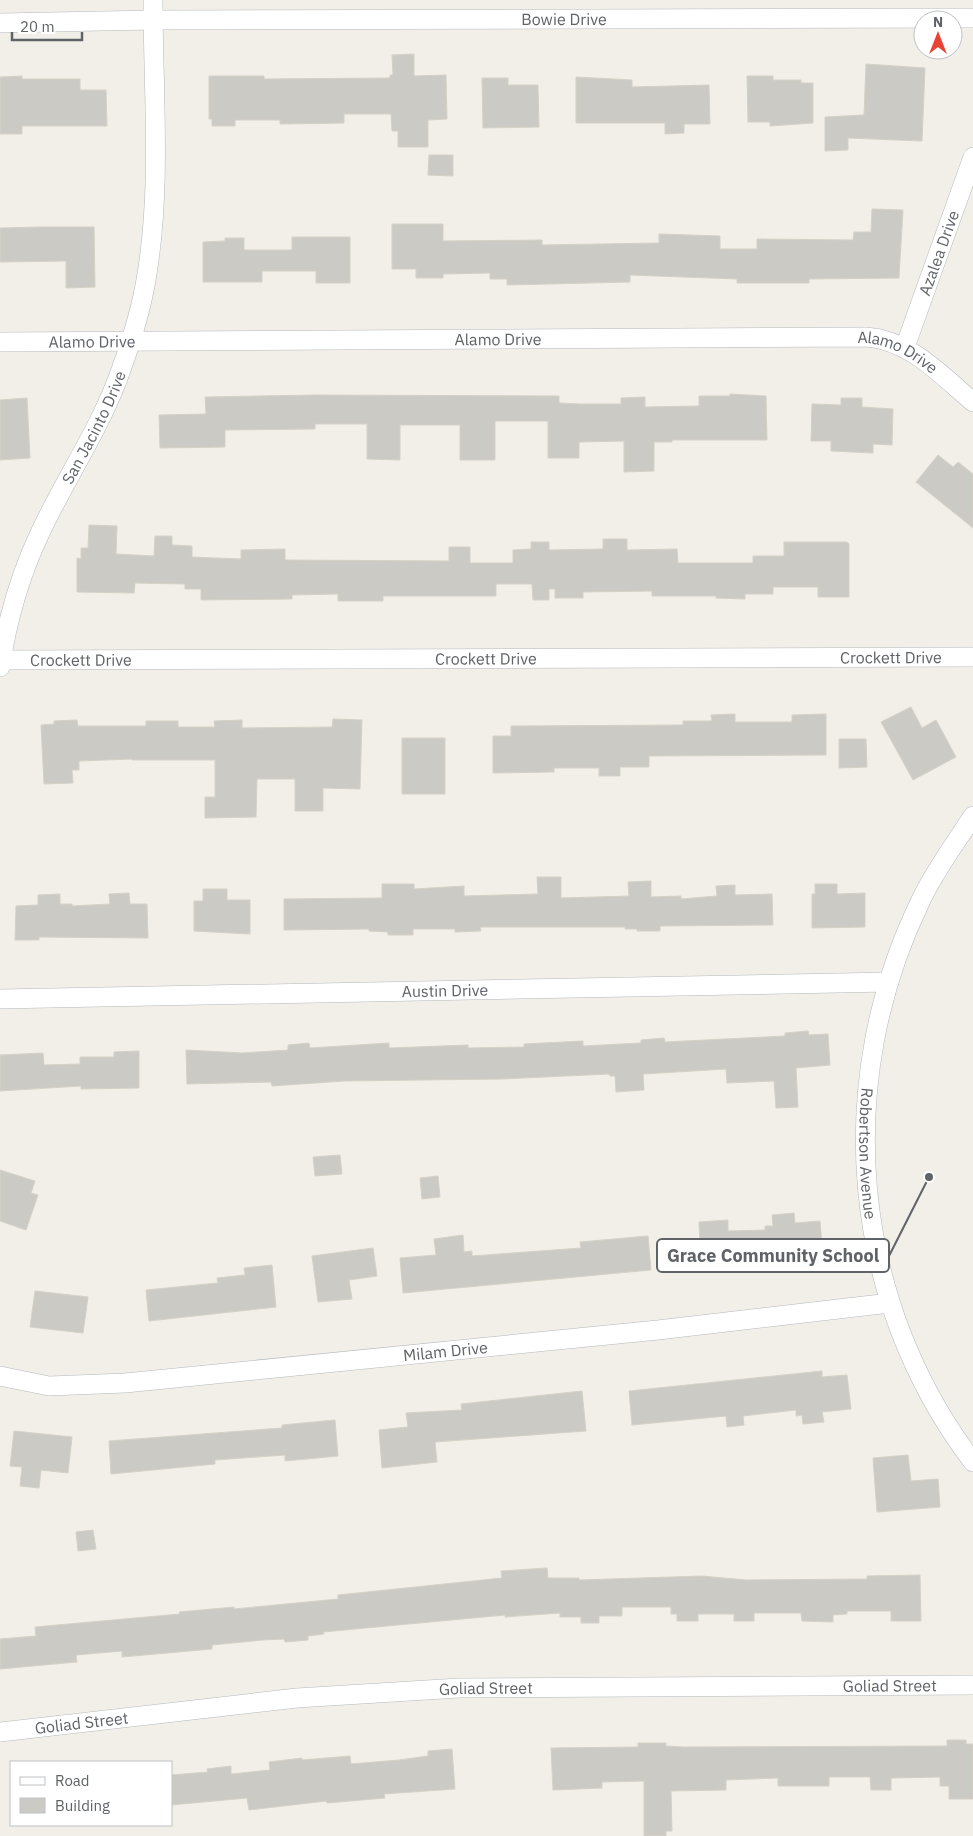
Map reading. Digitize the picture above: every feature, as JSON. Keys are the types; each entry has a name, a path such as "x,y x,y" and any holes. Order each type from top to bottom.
{"street":[{"name":"San Jacinto Drive","path":"0,662 16,597 32,551 104,412 130,342 146,280 153,217 153,0"},
{"name":"Bowie Drive","path":"0,23 153,20 973,18"},
{"name":"Azalea Drive","path":"906,347 973,158"},
{"name":"Alamo Drive","path":"0,342 866,336 880,338 906,347 973,402"},
{"name":"Crockett Drive","path":"0,662 973,657"},
{"name":"Robertson Avenue","path":"973,816 922,898 889,982 871,1062 865,1138 872,1227 890,1303 922,1385 943,1420 973,1462"},
{"name":"Austin Drive","path":"0,999 889,982"},
{"name":"Milam Drive","path":"0,1376 49,1386 125,1382 658,1330 890,1303"},
{"name":"Goliad Street","path":"0,1732 297,1698 459,1688 973,1685"}],"building":[{"path":"414,54 414,76 446,75 447,119 428,120 428,147 398,147 398,131 392,131 391,114 344,114 344,123 280,124 280,120 235,120 235,126 212,126 212,119 209,119 209,76 264,76 264,79 390,78 390,75 393,75 392,55"},
{"path":"866,64 925,68 922,141 848,138 848,150 825,151 825,117 864,115"},
{"path":"22,76 22,79 80,79 80,90 106,90 107,126 22,126 22,134 0,134 0,77"},
{"path":"747,76 773,76 773,80 801,80 801,83 813,83 813,123 770,126 770,122 748,122"},
{"path":"576,77 632,80 632,87 709,85 710,124 684,124 684,133 665,134 665,123 576,123"},
{"path":"482,78 508,78 508,85 538,85 539,127 483,128"},
{"path":"429,155 453,155 453,176 428,175"},
{"path":"872,209 903,210 899,278 809,279 809,283 737,283 737,279 630,275 630,282 507,285 507,279 490,279 490,273 443,274 443,278 416,278 416,269 392,269 392,224 443,224 443,241 542,240 542,245 659,243 659,234 720,236 720,249 757,249 757,239 853,240 854,232 871,232"},
{"path":"94,227 95,287 66,288 66,261 0,262 0,228"},
{"path":"292,237 350,237 350,283 316,283 316,271 262,271 262,282 203,282 203,242 225,241 225,238 244,238 244,250 292,250"},
{"path":"730,394 766,396 767,440 672,440 672,442 654,442 654,471 624,472 624,441 579,442 579,458 548,458 548,421 495,421 495,460 460,460 460,425 400,425 400,460 367,459 367,424 315,424 315,429 225,430 225,447 160,448 159,415 206,414 205,397 315,395 559,396 559,403 621,404 621,398 645,397 645,407 699,406 699,396 730,396"},
{"path":"27,398 30,458 0,460 0,400"},
{"path":"841,398 862,398 862,407 893,409 892,445 873,444 873,453 831,451 831,441 811,441 812,404 841,405"},
{"path":"938,455 953,467 958,462 973,474 973,528 916,482"},
{"path":"89,525 117,526 116,554 154,556 155,536 172,536 172,545 192,546 192,557 241,559 241,550 285,549 285,560 449,561 449,547 470,547 470,563 513,563 513,550 531,549 531,542 549,542 549,550 603,549 603,539 627,539 627,550 677,549 678,563 753,563 753,556 784,556 784,542 847,542 849,544 849,597 818,597 818,587 773,587 773,594 745,594 745,599 716,598 716,596 652,596 652,591 583,592 583,598 555,598 555,589 549,589 549,600 533,600 532,584 496,584 496,596 383,596 383,601 338,601 338,594 292,595 292,599 201,600 201,589 185,589 185,584 135,583 134,593 77,592 77,558 81,559 81,548 88,548"},
{"path":"911,707 922,728 936,720 956,757 913,780 881,722"},
{"path":"735,714 735,722 792,722 792,715 826,714 826,755 649,756 649,767 620,767 620,776 599,776 599,768 554,768 554,772 493,773 493,736 511,736 511,726 683,725 683,721 712,721 711,715"},
{"path":"333,719 362,720 360,789 323,788 323,811 295,811 295,779 257,779 256,817 205,818 205,797 215,797 215,760 132,759 79,761 79,770 72,770 73,783 44,784 41,725 54,724 54,721 77,720 78,726 146,726 146,721 178,721 178,727 215,727 214,721 242,720 242,728 332,727"},
{"path":"402,738 445,738 445,794 402,794"},
{"path":"839,739 866,739 867,767 839,768"},
{"path":"537,877 561,877 561,898 629,896 628,882 651,881 651,897 681,896 681,899 717,896 716,886 735,885 735,895 772,894 773,925 660,926 660,931 637,931 637,929 625,929 625,927 480,927 481,931 455,932 455,929 413,929 413,935 388,935 388,932 369,931 369,929 284,930 284,899 382,898 382,884 414,884 414,889 464,886 464,896 538,894"},
{"path":"815,884 837,884 837,894 865,893 865,927 812,928 812,894 815,894"},
{"path":"203,889 227,889 227,900 250,900 250,934 194,931 194,901 203,901"},
{"path":"129,893 130,904 147,904 148,938 39,937 39,940 15,940 16,906 38,905 38,895 60,894 60,904 72,904 72,906 110,904 109,894"},
{"path":"808,1031 809,1035 828,1034 830,1065 796,1068 798,1107 776,1108 774,1081 727,1083 726,1069 643,1074 644,1090 616,1092 615,1076 610,1076 609,1074 502,1079 344,1081 272,1086 271,1082 187,1084 186,1050 242,1053 288,1050 288,1045 309,1043 310,1048 389,1043 389,1048 468,1045 468,1048 524,1047 524,1044 583,1041 583,1046 641,1043 641,1040 664,1038 665,1042 785,1036 785,1033"},
{"path":"139,1051 139,1088 81,1089 81,1086 0,1091 0,1055 43,1053 44,1065 80,1064 80,1057 114,1057 114,1052"},
{"path":"340,1155 342,1174 315,1176 313,1157"},
{"path":"0,1170 35,1181 31,1193 38,1195 26,1230 0,1221"},
{"path":"438,1176 440,1197 422,1199 420,1178"},
{"path":"794,1213 795,1223 820,1221 823,1258 701,1267 699,1222 728,1220 728,1231 765,1230 765,1226 773,1226 772,1215"},
{"path":"463,1235 464,1252 472,1251 472,1256 581,1248 580,1242 648,1236 651,1270 403,1293 400,1258 436,1255 434,1239"},
{"path":"373,1248 377,1276 349,1280 352,1299 318,1302 312,1256"},
{"path":"272,1265 276,1307 149,1321 146,1290 218,1283 217,1278 245,1275 244,1268"},
{"path":"35,1291 88,1297 83,1333 30,1327"},
{"path":"822,1371 822,1377 847,1375 851,1409 822,1412 824,1422 803,1424 802,1415 796,1416 796,1410 743,1416 744,1425 727,1427 726,1416 632,1425 629,1391"},
{"path":"582,1391 586,1431 435,1442 437,1462 382,1468 379,1430 408,1427 406,1413 462,1410 461,1404"},
{"path":"335,1420 338,1456 285,1461 285,1455 215,1460 215,1464 111,1474 109,1441 282,1428 282,1425"},
{"path":"14,1431 72,1437 68,1473 41,1470 39,1488 20,1486 22,1467 10,1466"},
{"path":"908,1455 911,1481 938,1479 940,1507 877,1512 873,1458"},
{"path":"93,1530 96,1549 78,1551 76,1532"},
{"path":"547,1568 548,1578 579,1578 579,1580 702,1576 746,1580 867,1579 867,1576 920,1575 921,1621 891,1621 891,1611 847,1611 847,1614 833,1615 833,1622 802,1621 801,1613 754,1613 754,1621 734,1621 734,1614 698,1614 698,1621 677,1621 677,1614 671,1614 671,1607 622,1607 622,1616 599,1616 599,1623 581,1623 581,1617 560,1617 560,1613 505,1617 505,1615 323,1632 324,1634 308,1636 308,1640 285,1642 284,1639 263,1640 212,1645 212,1649 122,1657 122,1651 76,1655 77,1662 0,1669 0,1639 36,1636 35,1627 180,1614 179,1612 338,1599 338,1595 502,1578 501,1571"},
{"path":"947,1740 966,1740 966,1744 973,1744 973,1799 949,1799 949,1786 940,1786 940,1777 891,1778 891,1790 871,1790 870,1777 829,1777 829,1786 778,1786 778,1778 726,1780 726,1790 671,1791 672,1831 666,1831 666,1836 644,1836 644,1781 602,1782 602,1788 553,1790 551,1748 638,1747 638,1743 666,1743 666,1746 683,1747 947,1746"},
{"path":"452,1749 455,1789 384,1794 385,1798 327,1803 326,1801 249,1810 247,1798 172,1805 172,1775 208,1772 207,1769 231,1766 231,1774 270,1770 269,1762 302,1758 302,1760 350,1756 351,1764 399,1760 428,1756 428,1751"}],"place":[{"name":"Grace Community School","path":"929,1177"}]}
